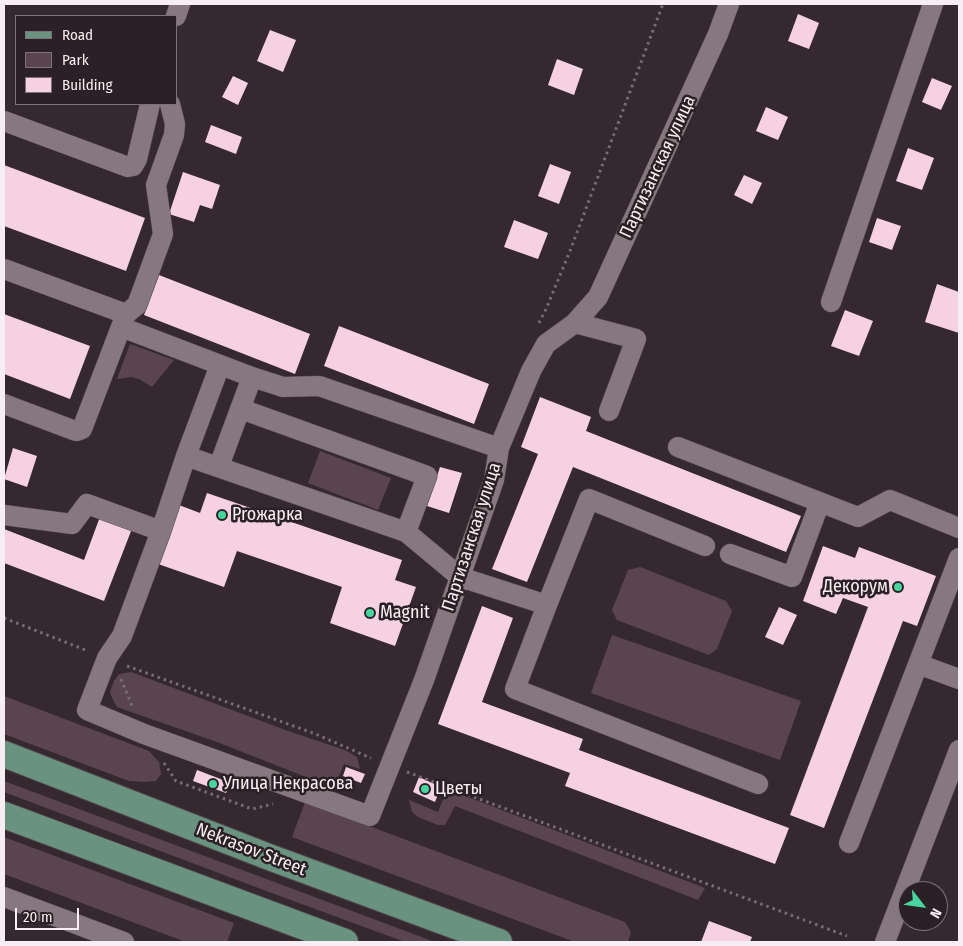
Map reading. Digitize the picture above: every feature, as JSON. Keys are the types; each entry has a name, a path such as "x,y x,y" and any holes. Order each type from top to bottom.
{"main road":[{"name":"Nekrasov Street","path":"4,754 269,857 499,942"},
{"path":"4,815 345,942"}],"street":[{"name":"Партизанская улица","path":"107,658 87,710 144,734 370,816 424,680 494,480 499,448 531,371 546,344 575,323 598,297 718,34 729,4"},
{"path":"831,302 933,4"},
{"path":"4,121 124,166 133,166 137,159 150,105"},
{"path":"4,404 73,430 82,429 123,321 137,305 163,234 156,186 174,135 175,124 170,105"},
{"path":"4,269 220,365 252,377 283,387 319,386 499,448"},
{"path":"575,323 636,339 609,411"},
{"path":"107,658 122,636 220,365"},
{"path":"219,466 252,377"},
{"path":"241,409 427,476 406,532"},
{"path":"678,447 858,517 890,500 959,528"},
{"path":"186,456 406,532 460,577 547,605"},
{"path":"705,546 589,499 515,690 758,784"},
{"path":"730,554 792,577 820,502"},
{"path":"4,515 72,524 87,504 161,531"},
{"path":"849,843 959,558"},
{"path":"918,664 959,679"},
{"path":"885,942 959,750"},
{"path":"4,897 124,942"}],"path":[{"path":"539,324 570,251 663,4"},
{"path":"4,618 107,658 313,733 389,765 847,936"}],"green space":[{"path":"130,344 174,360 152,387 139,379 131,377 117,379"},
{"path":"320,451 391,478 378,510 308,483"},
{"path":"640,567 726,601 732,611 717,649 709,655 617,620 612,610 628,570"},
{"path":"612,635 801,701 780,760 591,693"},
{"path":"131,672 288,731 345,750 357,757 360,769 344,764 334,788 217,742 117,707 110,692 114,681 119,674"},
{"path":"4,696 149,751 159,762 161,774 156,781 129,781 4,734"},
{"path":"4,781 435,942 405,942 269,892 4,792"},
{"path":"447,789 705,888 698,900 455,806 445,825 438,825 418,817 412,812 409,800 438,812"},
{"path":"305,802 625,922 631,932 628,942 575,942 292,837"},
{"path":"4,837 234,923 227,942 186,942 4,874"}],"building":[{"path":"798,14 819,23 809,49 788,41"},
{"path":"270,30 296,40 283,72 257,61"},
{"path":"557,59 583,69 574,95 548,85"},
{"path":"233,76 248,83 238,105 222,97"},
{"path":"932,78 952,86 941,110 922,102"},
{"path":"766,107 788,117 778,140 756,131"},
{"path":"211,125 242,137 236,154 205,142"},
{"path":"908,148 934,158 922,190 896,181"},
{"path":"550,164 571,172 559,204 538,196"},
{"path":"4,165 145,218 126,271 4,226"},
{"path":"183,172 220,185 212,209 200,205 194,222 169,214"},
{"path":"744,175 762,183 752,204 734,195"},
{"path":"877,218 901,226 892,250 869,242"},
{"path":"514,220 548,233 538,259 504,247"},
{"path":"159,275 310,334 295,374 144,315"},
{"path":"937,284 959,292 959,333 925,322"},
{"path":"845,310 873,321 859,356 831,346"},
{"path":"4,314 90,346 70,399 4,374"},
{"path":"339,326 489,384 474,424 324,366"},
{"path":"540,397 591,417 586,431 801,516 786,552 573,467 527,582 492,569 538,454 521,447"},
{"path":"13,448 37,456 27,487 4,479"},
{"path":"440,467 462,473 449,513 427,506"},
{"path":"207,493 402,560 395,580 416,587 395,646 330,623 342,587 237,551 224,587 158,564 179,505 200,513"},
{"path":"101,514 133,526 104,601 4,563 4,529 84,560"},
{"path":"823,546 855,558 859,547 936,576 917,626 903,621 824,828 790,815 868,607 843,598 836,614 803,601"},
{"path":"482,606 513,618 482,702 583,739 579,750 789,828 775,864 565,786 570,773 438,724"},
{"path":"779,607 797,615 783,645 765,637"},
{"path":"346,767 365,774 361,783 343,776"},
{"path":"197,770 231,783 226,793 193,781"},
{"path":"419,777 441,787 435,802 413,792"},
{"path":"709,921 752,937 750,942 701,942"}],"place":[{"name":"Proжарка","path":"222,515"},
{"name":"Декорум","path":"898,587"},
{"name":"Magnit","path":"370,613"},
{"name":"Улица Некрасова","path":"213,784"},
{"name":"Цветы","path":"425,789"}]}
